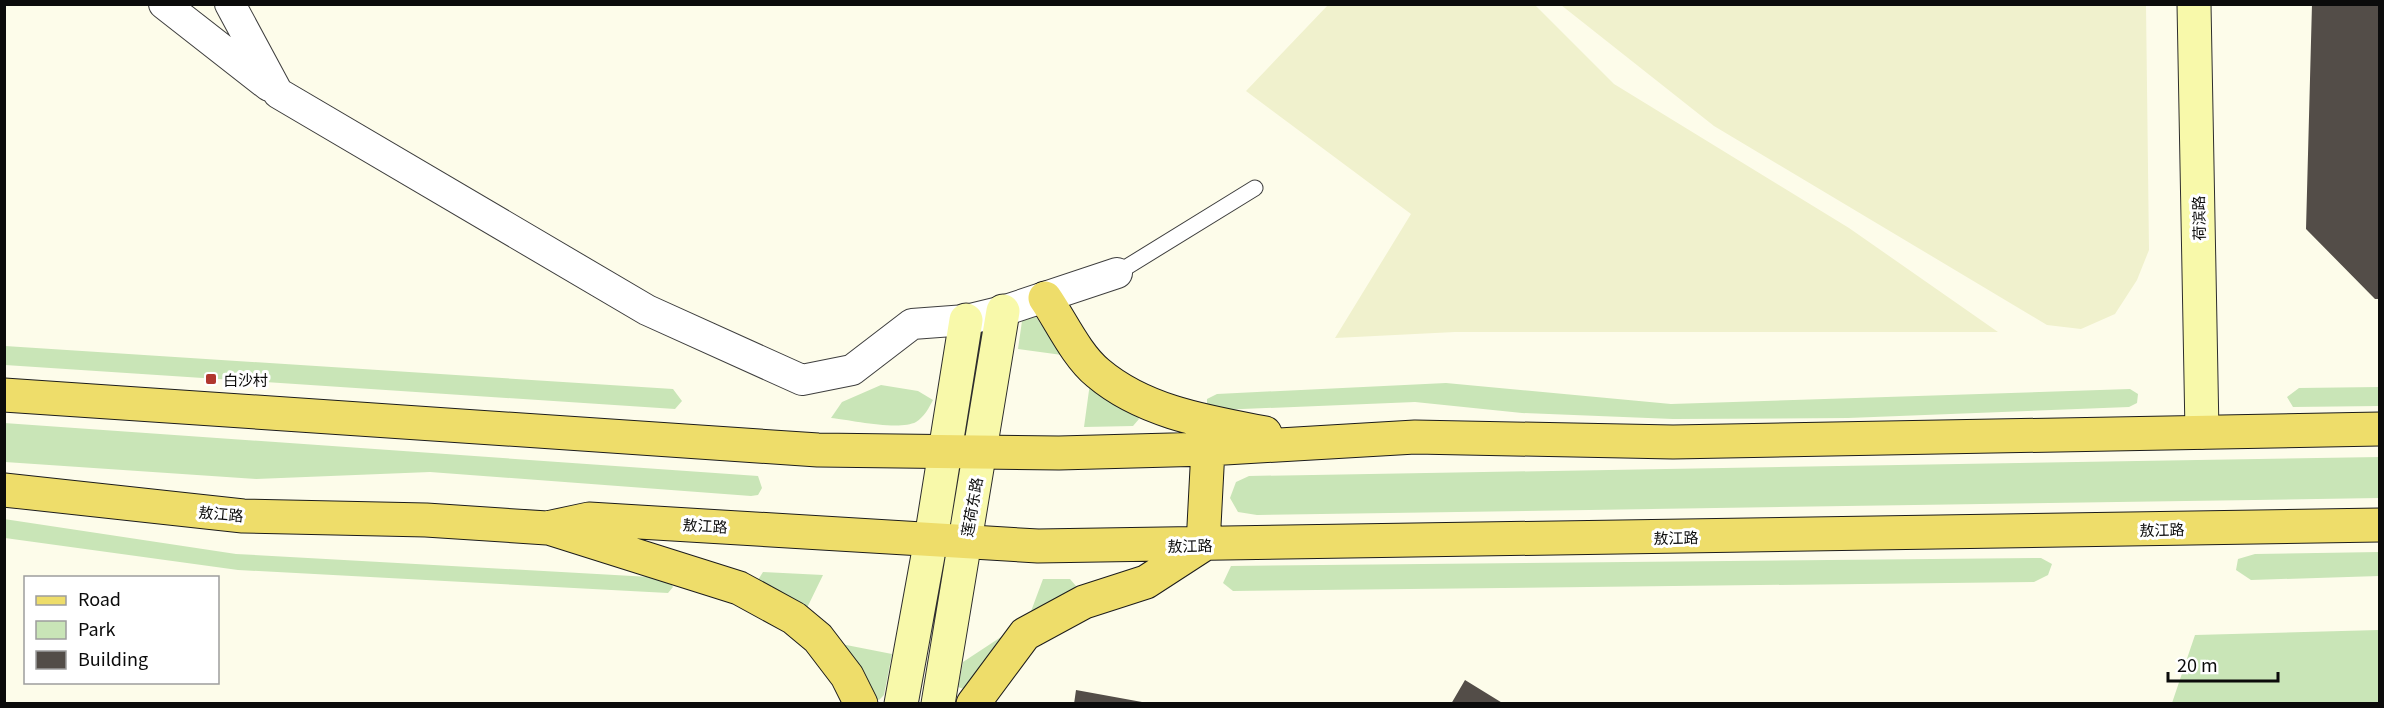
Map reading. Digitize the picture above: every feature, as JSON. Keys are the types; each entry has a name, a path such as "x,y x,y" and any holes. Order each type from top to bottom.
{"main road":[{"name":"荷滨路","path":"2194,4 2202,432"},
{"path":"1045,298 1097,373 1143,402 1198,420 1308,441"},
{"name":"莲荷东路","path":"938,704 1003,311"},
{"path":"901,704 931,539 966,320"},
{"path":"4,395 818,450 980,453 1208,448 1415,437 1673,442 2379,429"},
{"path":"973,704 1025,634 1084,602 1146,582 1203,545 1208,448"},
{"name":"敖江路","path":"4,490 243,516 426,519 547,528 589,519 1038,546 2379,525"},
{"path":"547,528 740,588 794,618 818,638 847,676 861,704"}],"street":[{"path":"164,4 278,93 647,310 802,380 852,370 912,324 966,320 1003,311 1117,273"},
{"path":"230,4 278,93"}],"lane":[{"path":"1117,273 1255,188"}],"green space":[{"path":"1328,5 1535,5 1614,84 1849,228 1998,332 1455,332 1335,338 1411,214 1246,91"},
{"path":"1561,5 2146,5 2149,250 2137,280 2115,314 2081,329 2047,325 1714,126"},
{"path":"1032,311 1062,355 1018,349 1023,314"},
{"path":"5,346 673,389 682,401 675,409 5,365"},
{"path":"1090,383 1136,411 1139,419 1133,426 1084,427"},
{"path":"1446,383 1671,404 2130,389 2138,394 2137,403 2129,407 1848,418 1673,419 1522,413 1415,402 1218,410 1207,407 1207,399 1217,394"},
{"path":"881,385 918,391 933,400 921,418 908,424 887,425 831,418 842,402"},
{"path":"2379,387 2379,406 2293,407 2287,397 2299,388"},
{"path":"4,423 758,476 762,488 758,495 751,496 430,472 256,479 5,462"},
{"path":"2380,457 2379,498 1257,515 1238,512 1230,498 1236,482 1249,476"},
{"path":"4,519 236,554 668,578 673,587 668,593 238,570 5,538"},
{"path":"2379,552 2379,576 2251,580 2236,570 2238,559 2255,554"},
{"path":"2041,558 2052,564 2048,575 2034,582 1233,591 1223,583 1231,566"},
{"path":"763,572 823,575 805,612 758,580"},
{"path":"1043,579 1070,579 1076,586 1071,594 1030,614"},
{"path":"2379,630 2379,703 2172,703 2195,635"},
{"path":"1001,637 964,689 958,687 963,662"},
{"path":"836,643 892,654 884,695 879,700 870,696"}],"building":[{"path":"2312,4 2380,4 2380,299 2375,299 2306,229"},
{"path":"1465,680 1504,704 1451,704"},
{"path":"1076,690 1142,702 1142,704 1074,704"}],"place":[{"name":"白沙村","path":"211,379"}]}
